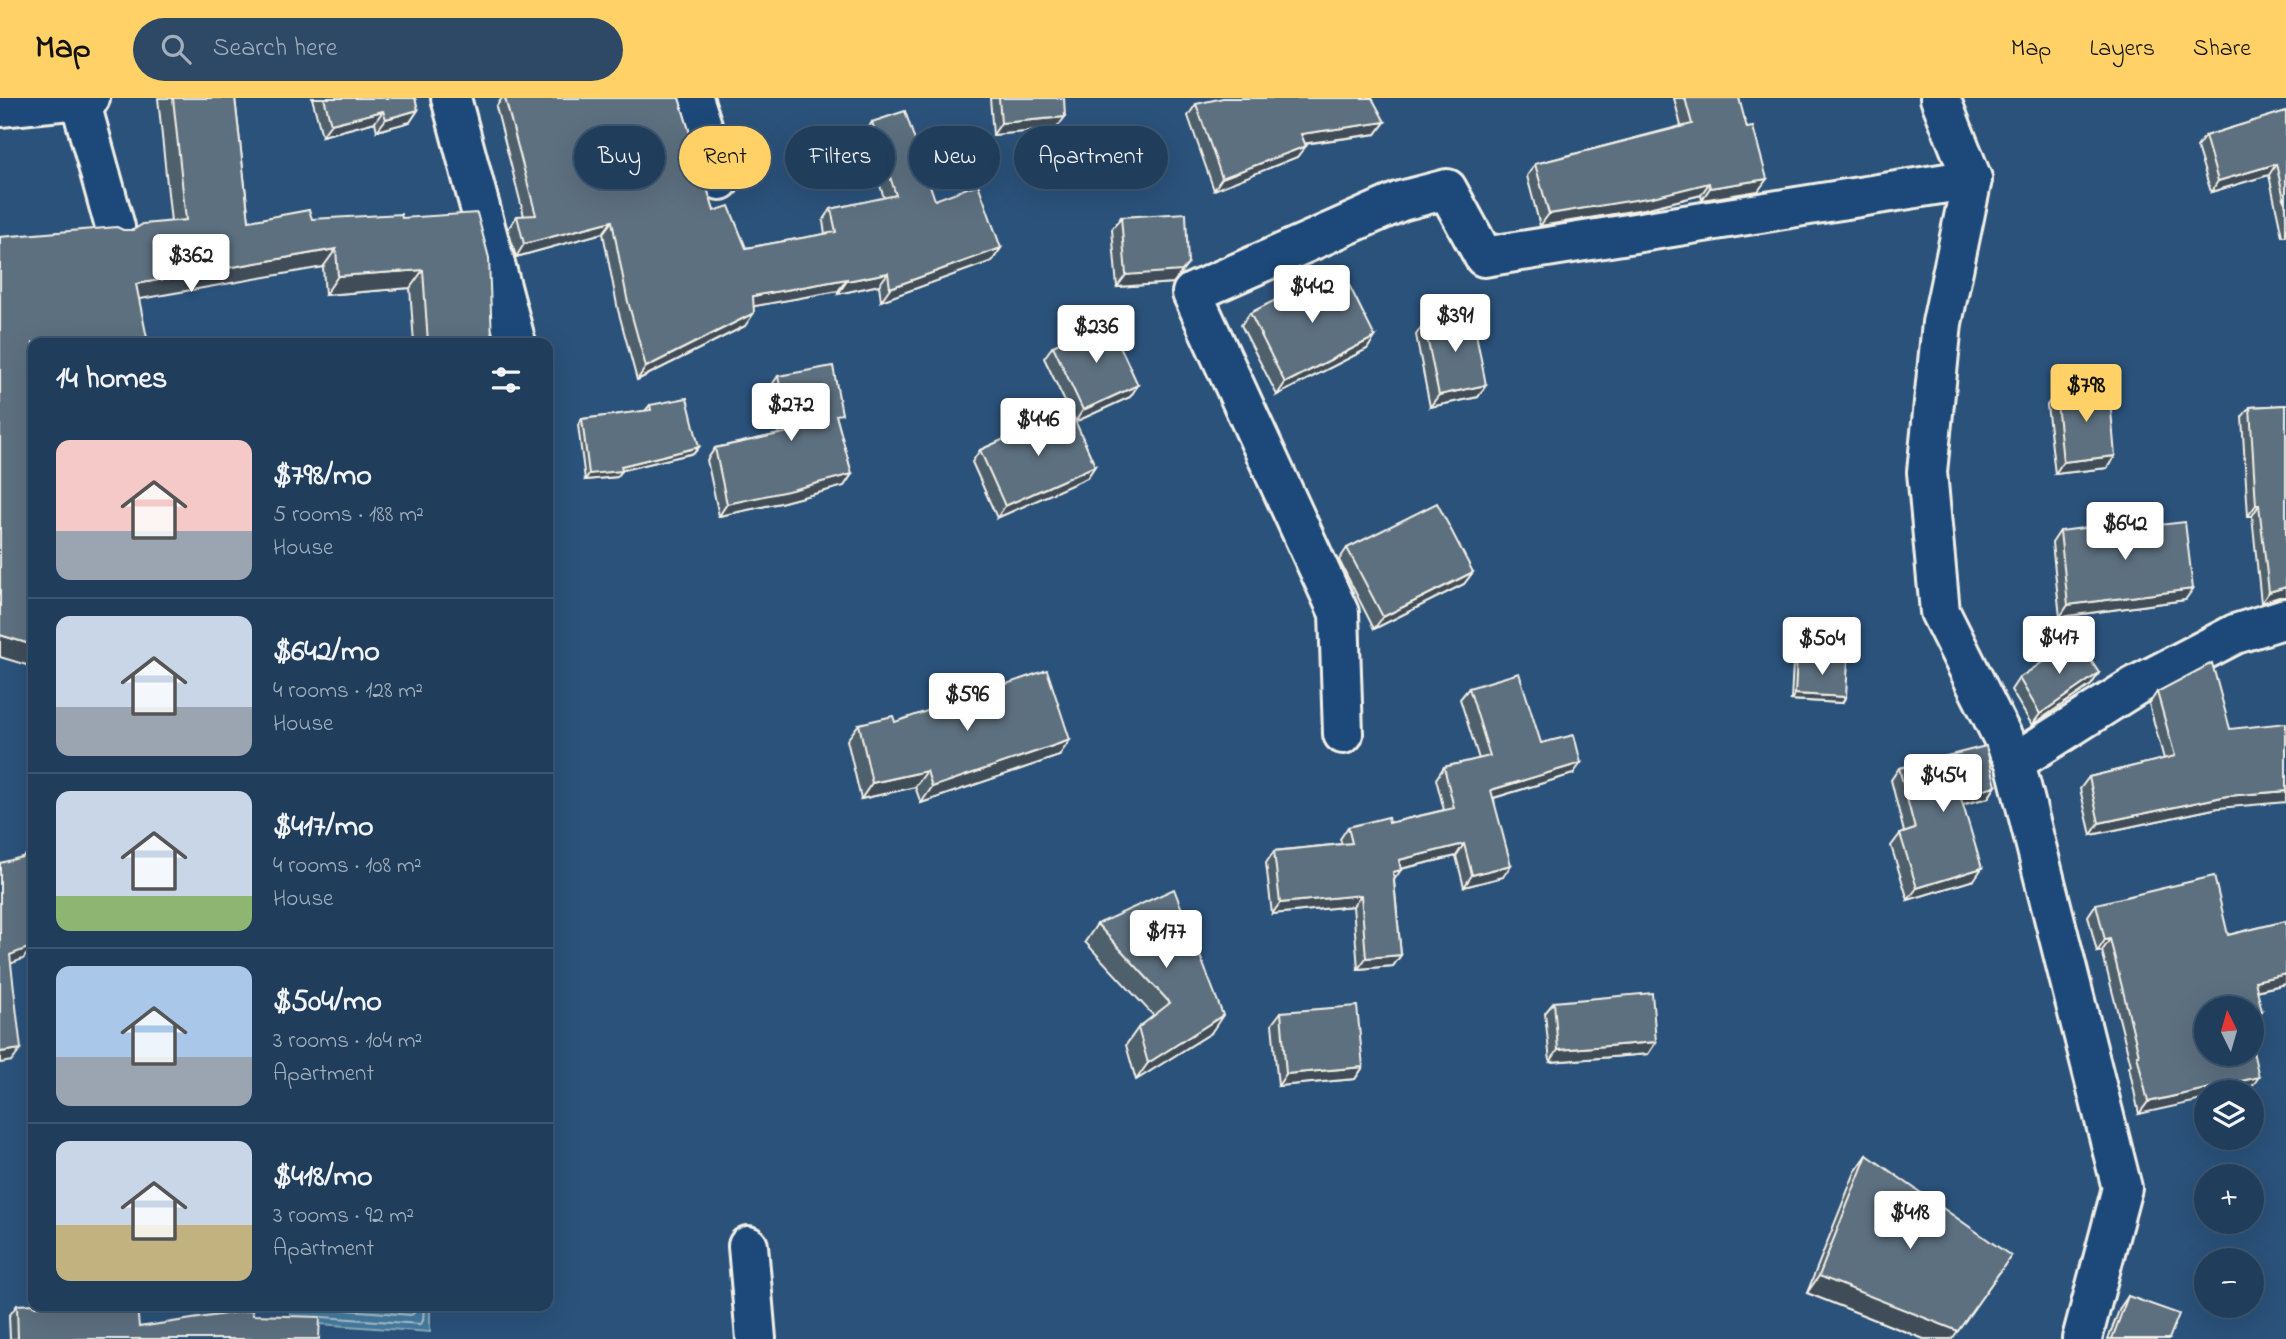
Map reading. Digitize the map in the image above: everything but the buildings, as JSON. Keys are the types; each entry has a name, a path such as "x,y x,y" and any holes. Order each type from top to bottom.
{"street":[{"path":"451,98 515,338"},
{"path":"693,98 702,126"},
{"path":"1940,98 1972,180 1942,323 1927,472 1940,612 2015,762 2122,1188 2082,1339"},
{"path":"0,107 77,99 115,227"},
{"path":"1343,734 1339,613 1192,293 1401,201 1447,188 1484,257 1972,180"},
{"path":"2015,762 2135,686 2235,634 2286,618"},
{"path":"748,1246 755,1339"}],"water":[{"path":"290,1311 430,1311 430,1332 292,1322"}]}
